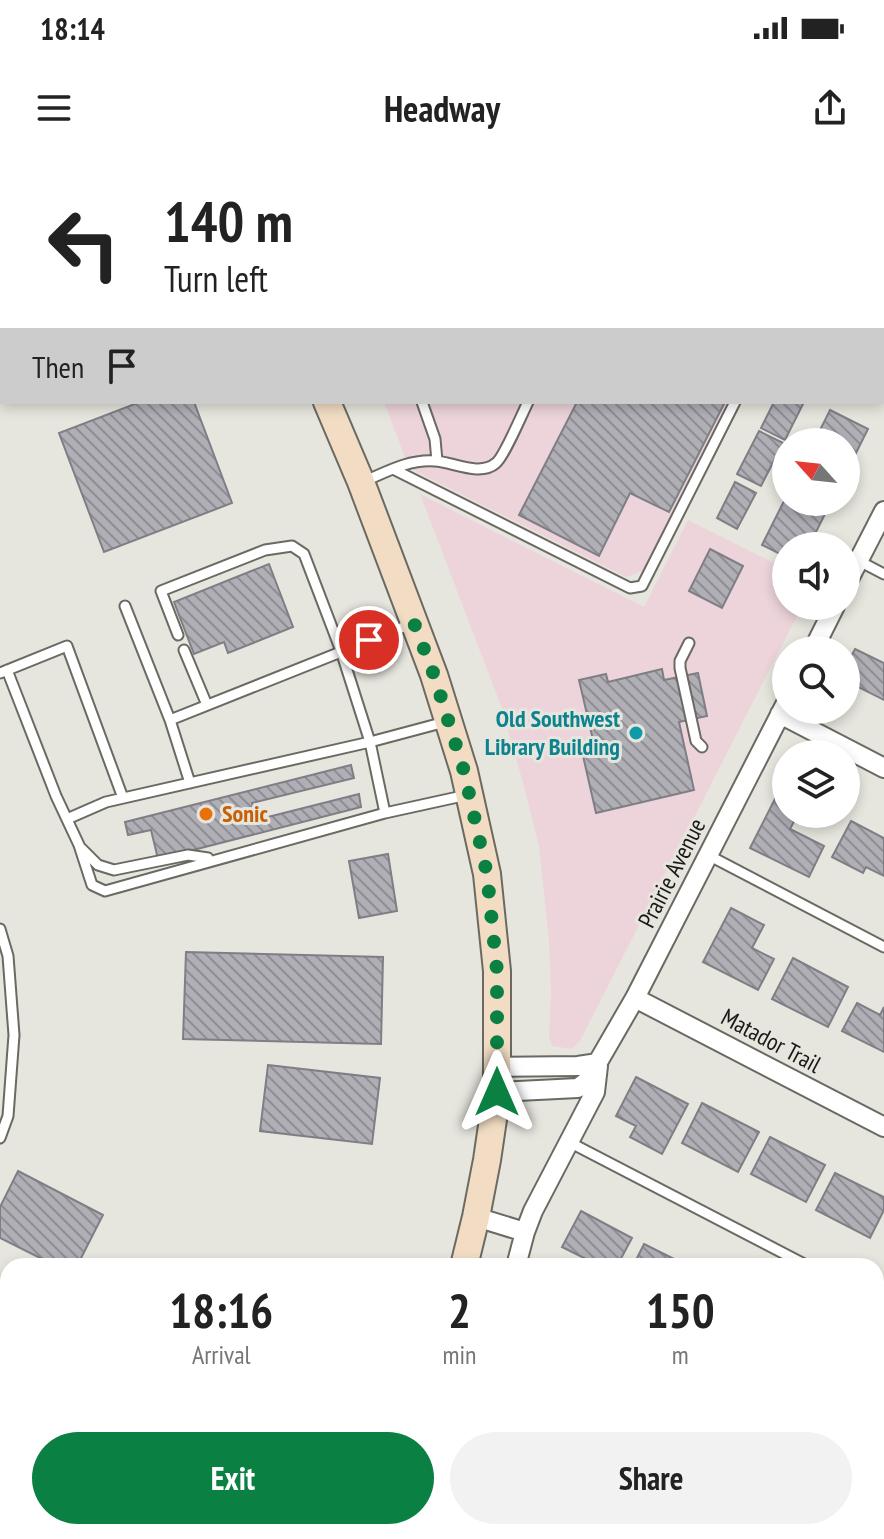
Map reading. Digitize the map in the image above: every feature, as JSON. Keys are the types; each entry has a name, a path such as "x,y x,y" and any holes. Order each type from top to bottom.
{"main road":[{"path":"328,404 361,482 434,675 469,795 487,874 497,971 497,1079 487,1160 466,1258"}],"street":[{"path":"860,557 884,511"},
{"name":"Prairie Avenue","path":"497,1079 578,1088 587,1081 635,998 775,724"},
{"path":"809,724 884,768"},
{"name":"Matador Trail","path":"635,998 884,1127"},
{"path":"518,1258 533,1211 595,1092 598,1063"},
{"path":"476,1217 525,1232"}],"lane":[{"path":"423,404 435,439 437,461"},
{"path":"361,482 415,461 487,468 498,462 527,404"},
{"path":"393,469 630,588 642,586 734,404"},
{"path":"178,635 161,591 265,550 292,546 304,554 341,651 370,742 385,813"},
{"path":"860,562 884,574"},
{"path":"125,606 170,720 190,783"},
{"path":"170,720 414,623"},
{"path":"689,643 680,668 696,741 702,747"},
{"path":"123,798 67,646 3,672 79,845 92,885 105,891 385,813 469,795"},
{"path":"184,650 207,705"},
{"path":"67,819 106,802 370,742 448,721"},
{"path":"79,845 98,865 114,870 188,855 215,859"},
{"path":"708,855 884,947"},
{"path":"0,929 8,956 14,1035 8,1116 0,1138"},
{"path":"569,1142 793,1258"}],"shaded area":[{"path":"385,404 726,404 643,571 626,577 409,468"},
{"path":"420,494 644,607 688,520 772,562 772,620 795,620 787,636 772,636 772,665 580,1041 572,1049 552,1046 549,1037 549,941 539,846 501,706"}],"building":[{"path":"135,404 195,404 232,503 104,552 59,433"},
{"path":"576,404 724,404 669,512 630,493 599,556 519,515"},
{"path":"773,404 803,404 791,428 772,428 772,434 761,428"},
{"path":"830,410 868,429 860,445 860,428 821,428"},
{"path":"759,431 772,438 772,464 761,486 737,474"},
{"path":"735,482 756,493 737,529 717,518"},
{"path":"776,516 824,516 816,532 772,532 772,550 762,545"},
{"path":"710,549 743,566 722,608 689,591"},
{"path":"269,564 293,627 228,653 224,642 194,654 174,602"},
{"path":"860,651 884,663 884,700 860,688"},
{"name":"Old Southwest Library Building","path":"662,669 664,680 698,673 707,716 679,722 694,790 596,813 581,747 594,744 579,680 606,674 608,682"},
{"name":"Sonic","path":"351,765 354,778 252,803 256,820 359,794 361,807 158,859 151,830 128,835 125,822"},
{"path":"772,805 772,828 791,828 824,846 809,877 750,848"},
{"path":"860,826 884,838 884,876 866,867 863,873 832,857 847,828"},
{"path":"388,854 397,911 359,918 349,861"},
{"path":"731,908 764,925 752,948 774,959 758,990 703,962"},
{"path":"186,952 383,957 381,1044 183,1039"},
{"path":"793,958 848,987 828,1027 772,999"},
{"path":"857,1003 880,1015 884,1007 884,1052 842,1031"},
{"path":"268,1065 380,1078 372,1144 260,1131"},
{"path":"636,1077 688,1104 662,1154 630,1137 636,1126 616,1116"},
{"path":"702,1103 759,1132 738,1172 682,1143"},
{"path":"770,1137 825,1165 806,1202 751,1174"},
{"path":"18,1171 103,1215 81,1258 40,1258 0,1238 0,1207"},
{"path":"835,1173 884,1197 884,1210 870,1238 816,1210"},
{"path":"581,1211 632,1238 621,1258 584,1258 562,1247"},
{"path":"644,1244 672,1258 637,1258"}],"place":[{"name":"Old Southwest Library Building","path":"636,733"},
{"name":"Sonic","path":"206,814"}],"route":[{"path":"369,640 414,623 464,771 487,874 497,971 497,1092"}]}
